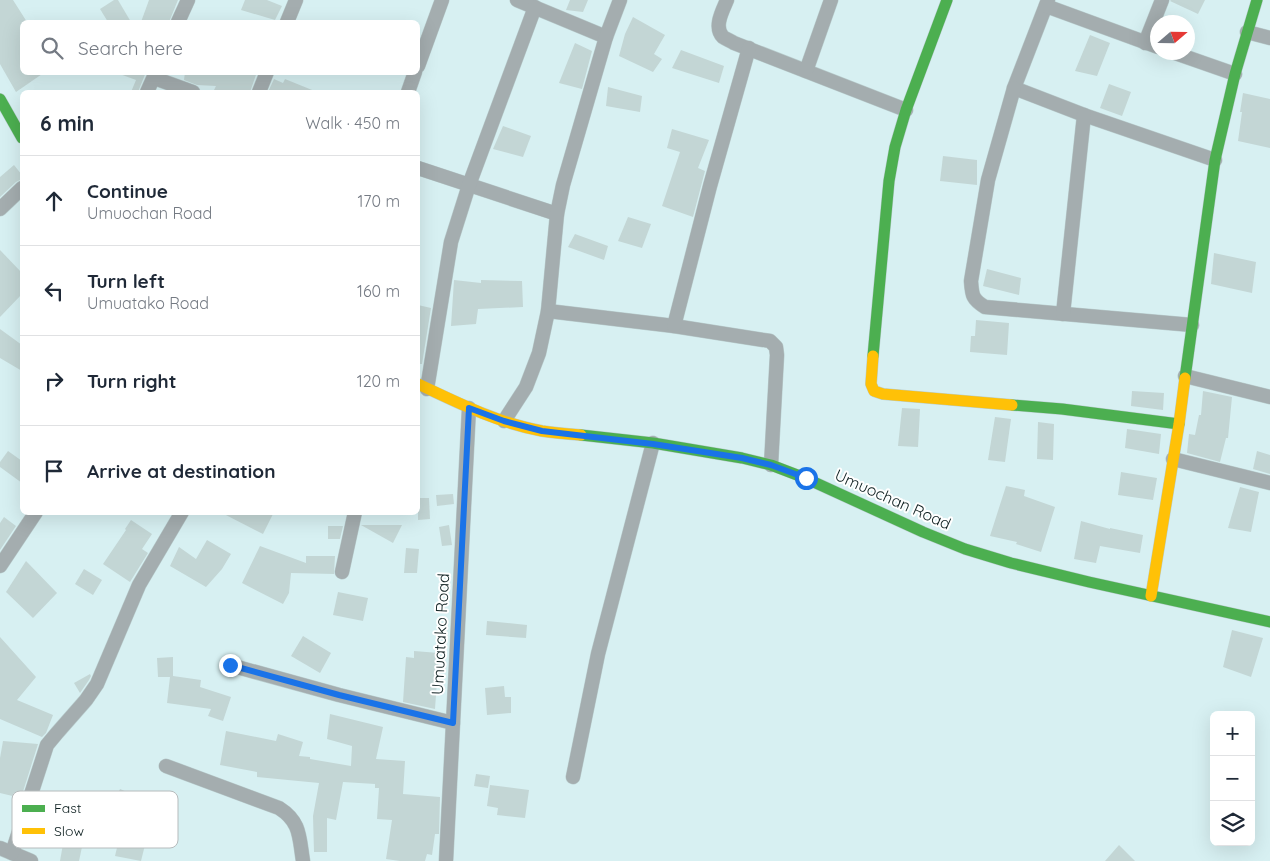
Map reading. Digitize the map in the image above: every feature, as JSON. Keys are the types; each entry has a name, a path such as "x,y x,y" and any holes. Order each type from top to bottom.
{"street":[{"path":"179,20 188,0"},
{"path":"288,20 296,0"},
{"path":"420,60 442,0"},
{"path":"517,0 606,38"},
{"path":"504,421 526,386 539,352 548,311 557,214 563,185 606,38 620,0"},
{"path":"726,0 718,28 722,36 906,110"},
{"path":"806,71 831,0"},
{"path":"947,0 906,110 889,181 871,384 874,391 883,394 1062,409 1179,424"},
{"path":"1158,15 1162,0"},
{"path":"1151,596 1179,424 1215,160 1235,74 1257,0"},
{"path":"1150,45 1047,3 1014,88 988,180 971,281 972,293 977,302 985,306 1192,325"},
{"path":"422,387 451,242 469,185 534,7"},
{"path":"1247,32 1270,38"},
{"path":"674,326 710,186 749,48"},
{"path":"1195,60 1235,74"},
{"path":"260,90 266,75"},
{"path":"409,90 414,75"},
{"path":"148,90 155,76 188,90"},
{"path":"1014,88 1084,115 1215,160"},
{"path":"0,99 20,134"},
{"path":"1064,314 1084,115"},
{"path":"420,169 557,214"},
{"path":"0,209 20,190"},
{"path":"548,311 674,326 770,341 776,348 777,356 771,465"},
{"path":"1185,376 1270,397"},
{"name":"Umuochan Road","path":"422,387 504,421 542,431 653,444 742,458 771,465 806,478 923,532 965,549 1019,565 1270,622"},
{"name":"Umuatako Road","path":"446,861 469,408"},
{"path":"573,778 598,654 653,444"},
{"path":"1173,460 1270,483"},
{"path":"0,566 34,515"},
{"path":"29,791 47,745 86,700 97,684 139,585 180,515"},
{"path":"342,572 354,515"},
{"path":"230,665 339,695 453,723"},
{"path":"166,766 279,808 288,814 296,823 303,861"},
{"path":"12,835 6,851 31,861"}],"building":[{"path":"0,0 13,0 26,20 20,20 20,75 41,75 16,92 0,64"},
{"path":"114,0 118,0 130,20 107,20 100,9"},
{"path":"149,0 178,0 170,20 142,20"},
{"path":"245,0 267,0 282,6 275,20 241,10"},
{"path":"570,0 588,0 583,12 566,10"},
{"path":"1171,0 1205,0 1198,14"},
{"path":"633,17 665,35 654,54 662,59 653,72 619,56 625,34"},
{"path":"1090,35 1110,43 1097,76 1075,71"},
{"path":"575,43 592,51 582,89 559,83"},
{"path":"681,50 724,66 719,83 672,68"},
{"path":"122,75 145,75 139,90 132,90 136,80"},
{"path":"185,75 256,75 251,90 214,90 216,86 197,85 184,80"},
{"path":"274,79 283,83 285,79 312,90 269,90"},
{"path":"1109,84 1131,92 1122,116 1100,108"},
{"path":"608,87 642,96 640,112 606,106"},
{"path":"1243,93 1270,99 1270,148 1238,141"},
{"path":"503,126 531,136 523,157 493,149"},
{"path":"672,129 709,140 698,168 705,171 693,217 662,206 680,152 667,148"},
{"path":"943,156 977,160 977,185 940,181"},
{"path":"14,165 20,172 20,180 0,197 0,177"},
{"path":"628,217 651,224 642,248 618,241"},
{"path":"575,234 608,246 604,260 568,247"},
{"path":"0,250 20,271 20,296 0,317"},
{"path":"1214,253 1256,262 1252,293 1211,284"},
{"path":"987,269 1021,278 1019,295 983,286"},
{"path":"454,280 481,283 481,280 522,281 523,307 478,309 476,324 451,326"},
{"path":"420,305 431,308 422,364 420,364"},
{"path":"976,320 1009,323 1007,355 970,352 971,336 975,336"},
{"path":"0,329 20,344 20,370 0,358"},
{"path":"1132,391 1164,393 1163,410 1131,406"},
{"path":"1203,391 1232,397 1228,438 1226,438 1220,462 1187,453 1189,434 1195,435 1199,415 1201,415"},
{"path":"902,408 920,409 918,447 898,446"},
{"path":"995,417 1011,419 1005,462 988,460"},
{"path":"1038,422 1054,424 1053,460 1037,459"},
{"path":"1127,429 1161,434 1159,454 1125,448"},
{"path":"8,451 20,460 20,482 0,467 0,462"},
{"path":"1257,451 1270,455 1270,474 1253,469"},
{"path":"1121,472 1157,478 1153,500 1118,495"},
{"path":"1006,486 1025,490 1024,496 1055,507 1041,552 1016,544 1017,542 990,536"},
{"path":"1240,487 1259,492 1251,532 1228,528"},
{"path":"453,494 454,504 437,506 436,495"},
{"path":"420,498 429,498 430,519 418,520 418,515 420,515"},
{"path":"226,515 272,515 263,534"},
{"path":"4,517 16,526 0,550 0,523"},
{"path":"131,520 152,534 142,549 148,553 130,582 103,564"},
{"path":"1081,521 1143,535 1140,553 1100,546 1096,563 1074,559"},
{"path":"361,525 402,525 393,543"},
{"path":"449,525 452,545 442,546 439,527"},
{"path":"328,526 343,526 340,539 328,539"},
{"path":"207,540 231,554 222,569 206,587 170,566 179,547 196,559"},
{"path":"260,546 306,563 306,556 335,556 334,574 291,573 289,593 283,604 242,583"},
{"path":"406,548 419,549 417,573 404,573"},
{"path":"26,561 57,593 33,618 6,592"},
{"path":"84,569 102,580 93,595 75,584"},
{"path":"338,592 368,598 363,621 333,615"},
{"path":"487,621 527,625 526,638 486,635"},
{"path":"1232,630 1263,638 1251,677 1223,667"},
{"path":"303,636 331,653 320,673 291,656"},
{"path":"0,637 36,677 17,700 53,715 46,733 42,737 0,719"},
{"path":"414,651 439,653 435,709 403,702 406,657 414,658"},
{"path":"173,657 173,676 201,680 200,687 231,697 223,721 208,716 211,709 167,703 170,677 158,677 157,658"},
{"path":"90,674 89,680 80,693 74,683"},
{"path":"504,686 505,697 511,697 511,713 487,715 485,688"},
{"path":"330,714 383,727 376,759 405,761 403,794 440,797 439,834 435,834 432,855 427,854 425,861 386,859 392,820 377,819 379,788 375,788 375,784 343,782 336,820 327,818 327,852 314,852 313,816 319,783 257,777 257,772 220,765 226,731 276,741 278,734 303,742 299,756 351,766 352,746 327,739"},
{"path":"3,741 38,744 23,791 12,791 12,796 0,793 0,758"},
{"path":"476,774 490,776 488,788 474,786"},
{"path":"490,785 529,790 525,818 497,815 498,808 487,806"},
{"path":"1119,845 1135,861 1105,861"},
{"path":"62,848 82,848 79,861 60,861"},
{"path":"117,848 144,848 141,861 115,856"}],"traffic: fast":[{"path":"873,356 889,181 895,147 906,110 947,0"},
{"path":"1185,378 1215,160 1235,74 1257,0"},
{"path":"0,99 20,134"},
{"path":"1012,405 1062,409 1179,424"},
{"path":"581,435 653,443 742,458 771,465 805,478 965,549 1011,563 1089,582 1270,622"}],"traffic: slow":[{"path":"873,356 871,384 874,391 883,394 1012,405"},
{"path":"1151,596 1185,378"},
{"path":"420,385 478,412 510,423 542,431 581,435"}],"route":[{"path":"230,665 339,695 453,723 469,408 504,421 542,431 653,444 742,458 771,465 806,478"}]}
